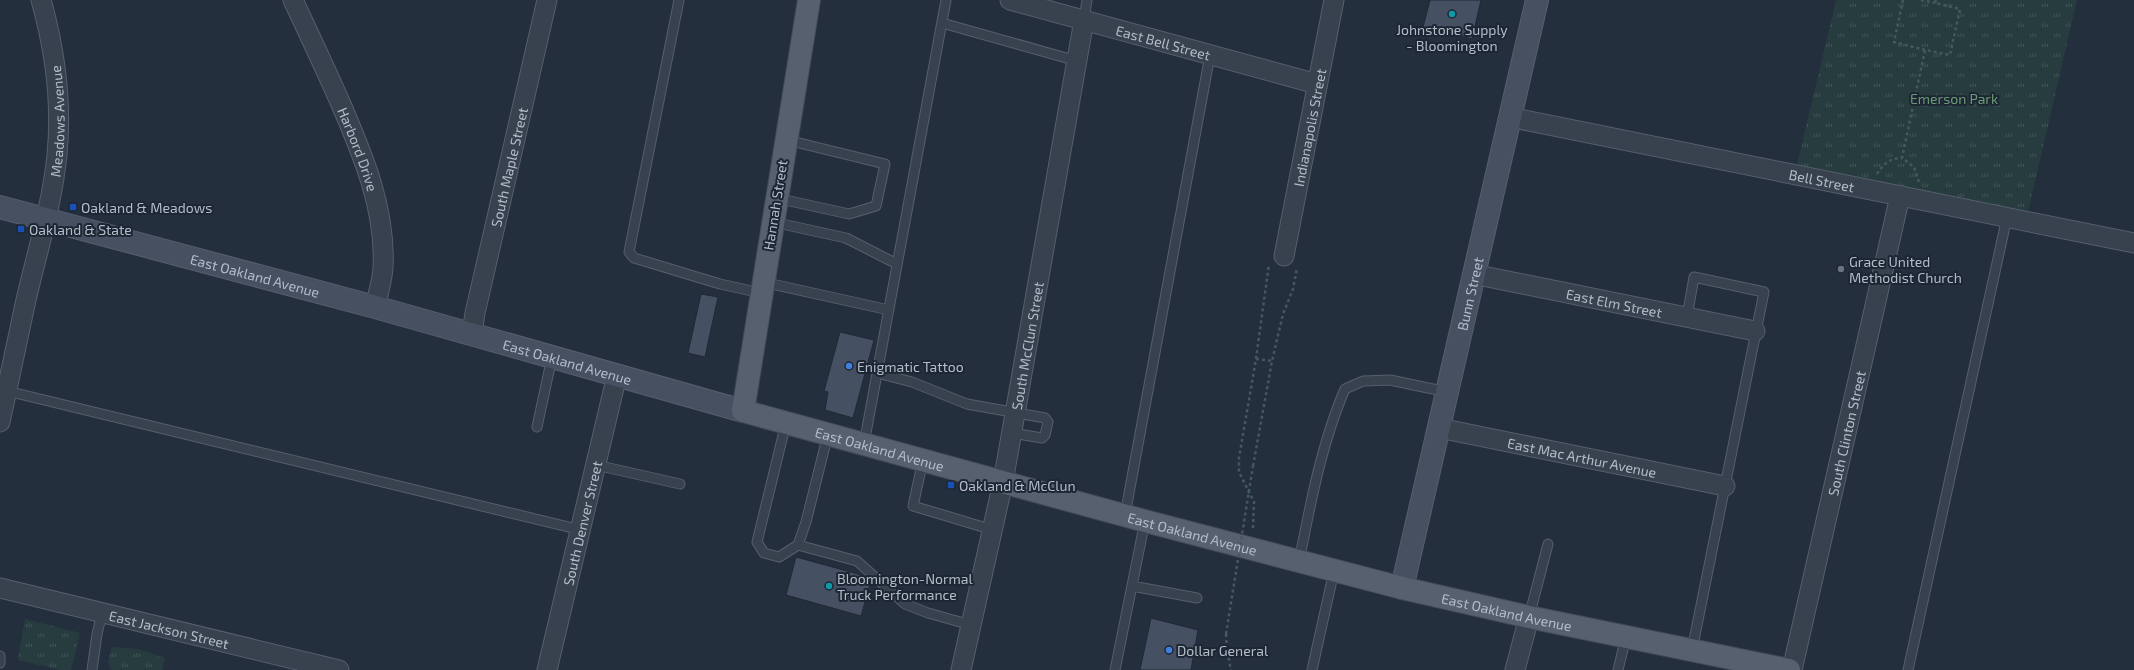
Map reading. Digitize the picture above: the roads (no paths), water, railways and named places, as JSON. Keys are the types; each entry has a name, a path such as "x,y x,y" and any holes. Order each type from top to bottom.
{"main road":[{"name":"Hannah Street","path":"743,411 785,140 809,0"},
{"name":"Bunn Street","path":"1402,588 1537,0"},
{"name":"East Oakland Avenue","path":"0,207 375,307 786,423 1299,562 1402,588 1529,617 1789,670"}],"street":[{"name":"Meadows Avenue","path":"0,422 45,219 57,156 59,106 49,31 41,0"},
{"name":"Harbord Drive","path":"292,0 357,141 375,194 379,213 383,267 382,282 375,307"},
{"name":"South Maple Street","path":"472,334 475,313 547,0"},
{"name":"East Bell Street","path":"1010,0 1317,84"},
{"name":"Indianapolis Street","path":"1284,256 1334,0"},
{"name":"South McClun Street","path":"961,670 1003,482 1084,20"},
{"name":"Bell Street","path":"1509,117 2134,243"},
{"name":"South Clinton Street","path":"1792,670 1900,196"},
{"name":"East Elm Street","path":"1473,274 1755,331"},
{"name":"South Denver Street","path":"547,670 617,376"},
{"name":"East Mac Arthur Avenue","path":"1439,428 1725,486"},
{"name":"East Jackson Street","path":"0,588 339,670"},
{"path":"1515,670 1529,617"}],"lane":[{"path":"678,0 629,252 634,258 720,284 762,288 889,310"},
{"path":"864,444 946,0"},
{"path":"1084,20 1088,0"},
{"path":"942,23 1078,61"},
{"path":"1115,670 1132,586 1135,518 1210,55"},
{"path":"776,198 849,214 876,206 885,164 785,140"},
{"path":"1908,670 2007,217"},
{"path":"773,222 846,238 898,264"},
{"path":"1687,317 1694,277 1764,292 1692,650"},
{"path":"537,427 552,357"},
{"path":"877,373 912,382 967,404 1047,420 1045,435 1042,438 1012,433"},
{"path":"1299,562 1307,522 1334,413 1345,389 1363,381 1390,380 1447,392"},
{"path":"7,391 581,530"},
{"path":"786,423 757,542 764,553 779,557 798,545 806,522 828,434"},
{"path":"923,460 913,506 993,530"},
{"path":"596,465 680,484"},
{"path":"1529,617 1548,544"},
{"path":"798,545 857,561 905,604 928,613 971,625"},
{"path":"1312,670 1334,571"},
{"path":"1132,586 1197,598"},
{"path":"92,670 102,612"},
{"path":"1618,670 1626,637"},
{"path":"0,656 0,663"}],"place":[{"name":"Johnstone Supply - Bloomington","path":"1452,14"},
{"name":"Oakland & Meadows","path":"73,207"},
{"name":"Oakland & State","path":"21,229"},
{"name":"Grace United Methodist Church","path":"1841,269"},
{"name":"Enigmatic Tattoo","path":"849,366"},
{"name":"Oakland & McClun","path":"951,485"},
{"name":"Bloomington-Normal Truck Performance","path":"829,586"},
{"name":"Dollar General","path":"1169,650"}],"park label":[{"name":"Emerson Park","path":"1954,98"}]}
